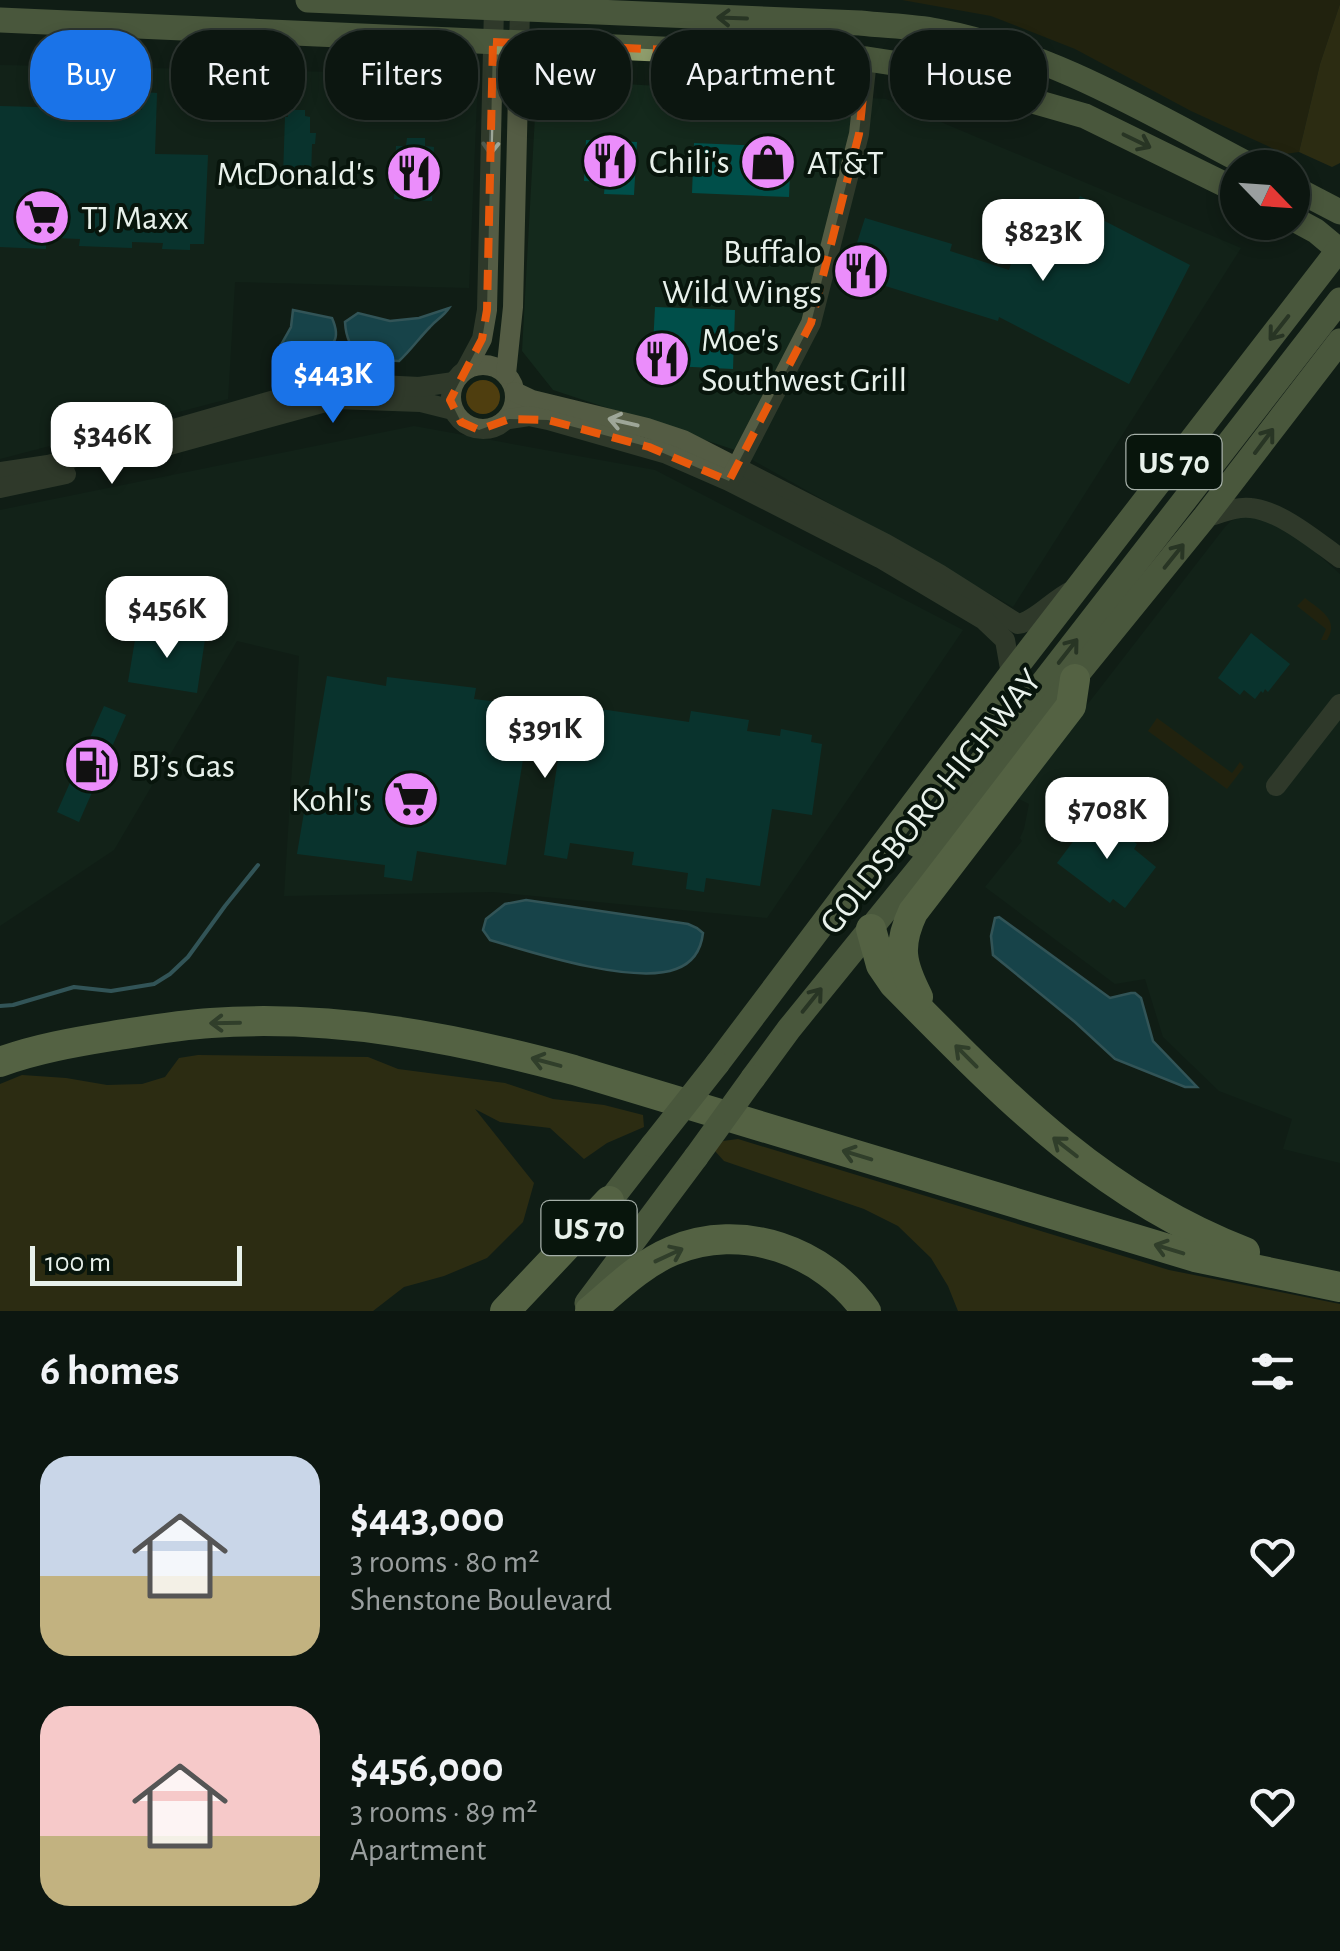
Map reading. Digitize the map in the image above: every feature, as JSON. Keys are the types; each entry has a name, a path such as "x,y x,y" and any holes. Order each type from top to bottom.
{"highway":[{"path":"930,1021 902,962 906,928 913,912 1071,706 1075,679"},
{"path":"871,929 881,965 894,984 1066,1149 1134,1198 1210,1238 1336,1286"},
{"path":"0,1062 84,1041 213,1022 372,1028 434,1037 574,1070 1195,1257 1336,1286"},
{"path":"506,1311 609,1201"},
{"path":"590,1311 639,1270 673,1250 726,1239 770,1244 815,1262 848,1288 866,1311"}],"main road":[{"path":"308,0 860,23 936,30 1045,63 1220,150"},
{"path":"0,20 498,43"},
{"path":"870,60 944,74 1084,116 1220,182"},
{"path":"1310,196 1340,212"},
{"path":"1310,227 1339,250"},
{"name":"GOLDSBORO HIGHWAY","path":"609,1201 1339,250"},
{"path":"871,929 892,878 1340,300"},
{"name":"GOLDSBORO HIGHWAY","path":"581,1311 789,1028 1075,679 1340,341"},
{"name":"US 70","path":"524,1311 609,1201"}],"street":[{"path":"506,30 507,8"},
{"path":"501,120 482,339 450,392 453,410 462,422 479,430 493,428 509,418 529,416 649,447 732,475 886,544 1018,624 1058,597 1080,588"},
{"path":"508,120 513,307 510,383 515,405 509,418"},
{"path":"732,475 811,323 862,120"},
{"path":"0,472 48,465 320,387 418,387 485,365 497,368 510,383 551,405 683,440 732,475 984,620 1005,640 1011,674"},
{"path":"0,488 336,400 422,402 453,410"},
{"path":"1204,518 1253,508 1309,535 1340,558"},
{"path":"1276,786 1340,704"}],"highlighted area":[{"path":"493,42 867,59 859,134 811,323 729,481 649,447 548,420 509,419 479,430 461,422 450,400 482,339 487,310"}],"shaded area":[{"path":"902,0 1340,0 1299,150 1276,150 1191,111 1047,38 1047,30 1027,30 991,16"},
{"path":"1340,4 1340,163 1332,167 1310,157 1310,150 1299,150 1320,64"},
{"path":"0,65 30,66 30,120 151,120 151,68 171,69 171,120 305,120 305,71 325,72 325,120 476,120 469,288 235,282 228,399 0,459"},
{"path":"631,84 651,86 651,120 870,120 870,98 886,99 890,101 890,120 936,120 1241,248 1013,607 735,450 553,390 522,351 535,120 631,120"},
{"path":"483,380 495,385 500,397 495,409 483,414 471,409 466,397 471,385"},
{"path":"414,426 655,470 963,630 767,918 493,892 284,896 299,656 237,641 114,850 0,926 0,510"},
{"path":"1249,514 1279,520 1340,574 1340,1163 1283,1149 1292,1119 1219,1091 1163,1037 1145,979 1115,984 985,887 1022,841 1029,804 1019,799 1018,794 1225,527"},
{"path":"1305,598 1330,621 1327,640 1321,640 1326,629 1297,606"},
{"path":"1157,718 1232,773 1240,762 1244,767 1227,789 1148,731"},
{"path":"368,1057 398,1069 505,1083 553,1099 604,1105 643,1115 644,1127 607,1143 584,1159 550,1128 500,1122 475,1109 534,1183 523,1222 487,1258 404,1287 373,1311 0,1311 0,1084 22,1075 107,1085 142,1084 165,1077 179,1058"},
{"path":"738,1139 1169,1270 1340,1304 1340,1311 958,1311 931,1258 898,1226 864,1209 724,1161 715,1151 723,1141"}],"water":[{"path":"449,308 399,361 361,354 347,334 345,322 358,313 390,321 419,318"},
{"path":"293,310 332,318 334,342 299,356 280,352 291,327"},
{"path":"526,900 688,924 703,933 702,939 687,963 658,973 583,965 490,940 483,930 486,919 505,904"},
{"path":"999,917 1110,998 1135,993 1141,998 1153,1041 1197,1087 1185,1087 1115,1059 993,955 991,936 995,918"}],"building":[{"path":"151,93 157,93 155,154 208,155 204,244 190,244 190,250 162,249 163,243 132,242 132,248 79,246 80,239 56,238 56,242 46,242 46,249 0,247 0,106 30,107 30,120 151,120"},
{"path":"310,117 310,133 316,133 311,178 283,177 285,120"},
{"name":"McDonald's","path":"407,138 425,138 425,146 434,147 432,201 394,199 396,146 406,146"},
{"name":"Chili's","path":"586,140 637,142 634,195 604,194 605,182 584,181"},
{"path":"694,143 791,147 789,197 692,193"},
{"path":"1080,196 1098,205 1093,215 1190,265 1129,384 999,317 998,321 847,274 865,218 952,244 950,251 1009,270 1013,258 1027,262 1055,207 1071,214"},
{"path":"655,307 735,310 733,369 652,365"},
{"path":"137,628 205,639 197,693 128,682"},
{"path":"1251,633 1290,664 1268,692 1261,691 1255,699 1244,690 1240,695 1218,678"},
{"path":"327,676 386,686 387,677 476,688 474,699 531,706 532,699 689,722 691,711 749,720 747,731 780,736 781,729 812,735 811,742 822,744 812,815 772,809 760,886 706,878 704,892 686,889 688,873 632,865 634,852 570,843 567,859 544,855 559,752 525,747 506,865 417,851 412,881 384,877 385,865 297,854"},
{"path":"104,706 126,715 79,822 57,812"},
{"path":"1109,813 1120,821 1115,828 1137,844 1134,849 1156,867 1125,908 1113,899 1110,903 1057,863 1087,823 1092,827"}],"waterway":[{"path":"0,1006 74,987 111,991 154,984 188,957 258,865"}],"place":[{"name":"Chili's","path":"610,161"},
{"name":"AT&T","path":"768,162"},
{"name":"McDonald's","path":"414,173"},
{"name":"TJ Maxx","path":"42,217"},
{"name":"Buffalo Wild Wings","path":"861,271"},
{"name":"Moe's Southwest Grill","path":"662,359"},
{"name":"BJ’s Gas","path":"92,765"},
{"name":"Kohl's","path":"411,799"}]}
